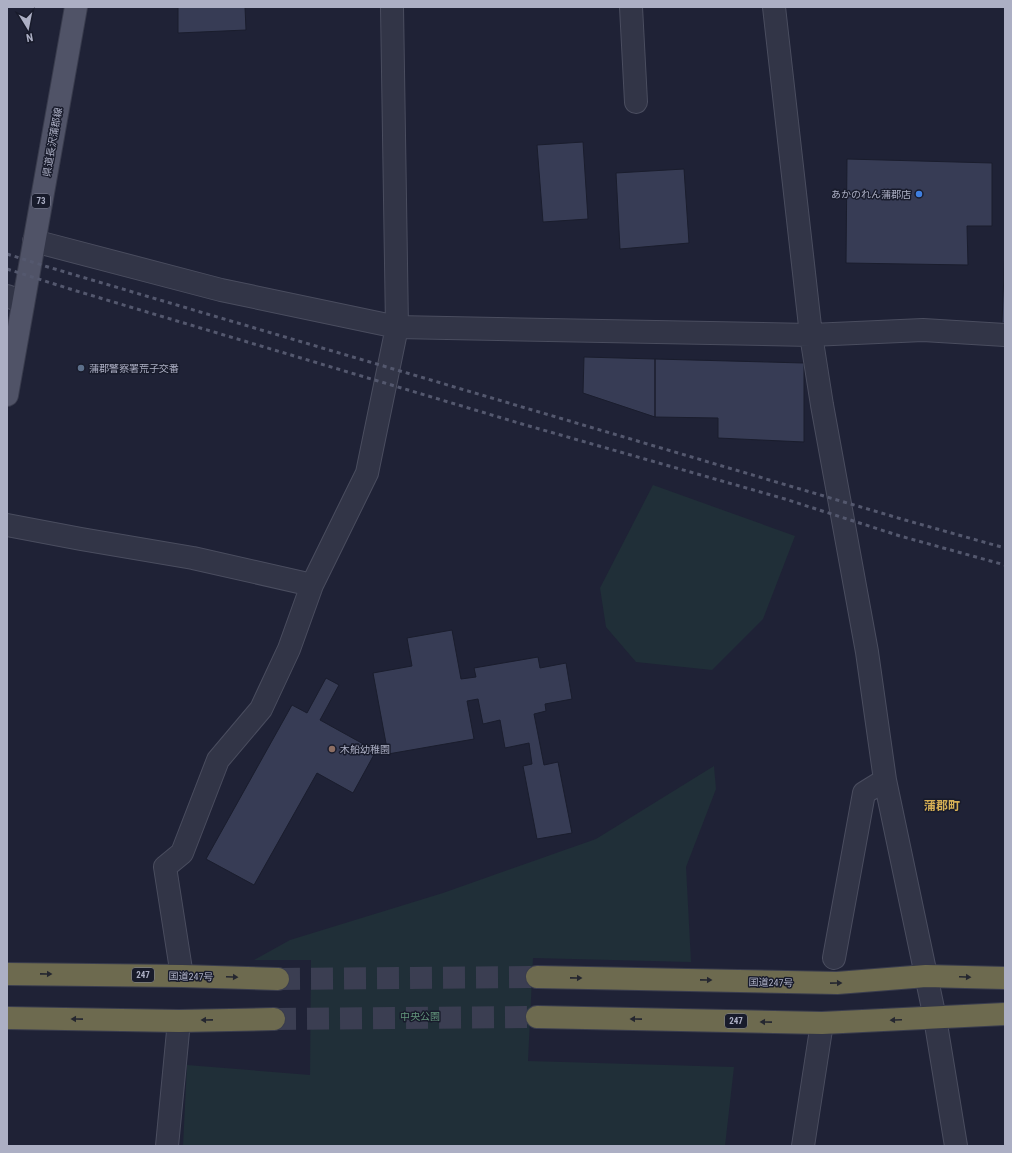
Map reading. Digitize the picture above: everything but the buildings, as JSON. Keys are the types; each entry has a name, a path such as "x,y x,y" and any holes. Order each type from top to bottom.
{"highway":[{"name":"国道247号","path":"7,974 182,976 278,979"},
{"name":"国道247号","path":"537,977 837,983 926,976 1005,978"},
{"name":"247","path":"537,1018 822,1023 1005,1014"},
{"path":"7,1018 179,1021 274,1019"}],"main road":[{"name":"県道長沢蒲郡線","path":"7,395 15,299 34,241 76,7"}],"street":[{"path":"182,976 170,890 165,867 182,852 218,760 261,709 289,648 312,585 367,474 397,327 392,7"},
{"path":"631,7 636,102"},
{"path":"774,7 811,335 822,405 867,652 885,780 935,1018 956,1146"},
{"path":"34,241 221,290 397,327 811,335 923,330 1005,335"},
{"path":"7,525 193,558 312,585"},
{"path":"834,958 864,793 885,780"},
{"path":"167,1146 179,1021"},
{"path":"803,1146 822,1023"}],"green space":[{"path":"653,485 795,536 763,619 712,670 636,662 606,627 600,588"},
{"name":"中央公園","path":"714,766 716,789 686,867 691,962 533,958 528,1061 734,1067 725,1146 183,1146 187,1065 310,1075 311,960 254,960 290,940 443,893 596,839"}],"tunnel":[{"path":"278,979 537,977"},
{"path":"274,1019 537,1017"}],"railway":[{"path":"7,254 905,520 1005,548"},
{"path":"7,269 522,424 785,499 900,536 1005,565"}],"place":[{"name":"あかのれん蒲郡店","path":"919,194"},
{"name":"蒲郡警察署荒子交番","path":"81,368"},
{"name":"木船幼稚園","path":"332,749"}],"district":[{"name":"蒲郡町","path":"942,806"}]}
